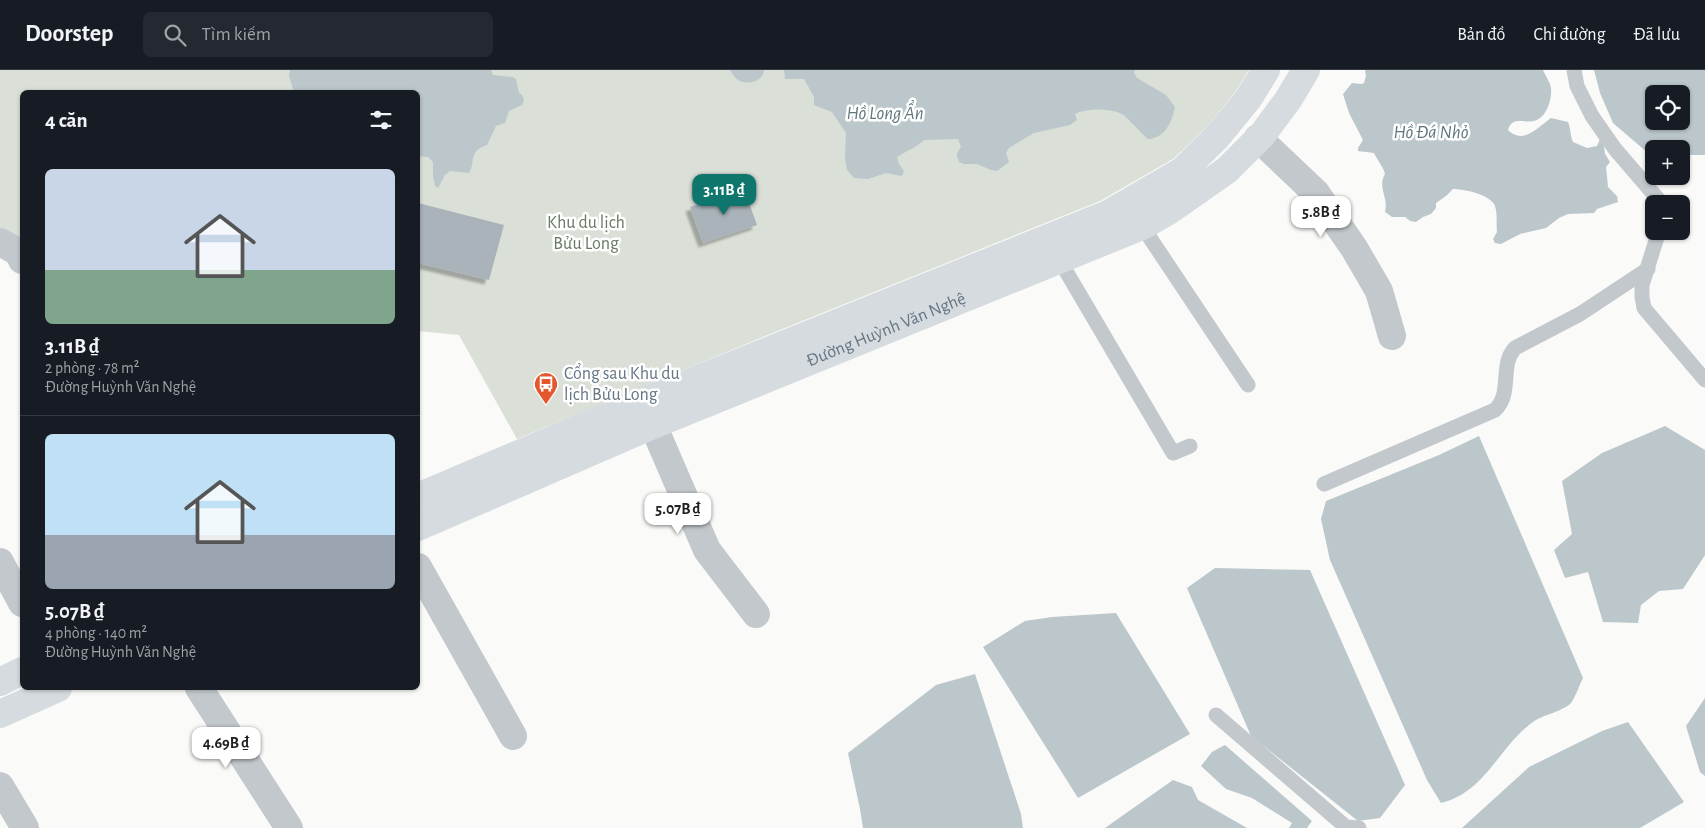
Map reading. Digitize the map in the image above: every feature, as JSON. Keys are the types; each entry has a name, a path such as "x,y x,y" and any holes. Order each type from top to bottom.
{"main road":[{"name":"Đường Huỳnh Văn Nghệ","path":"420,496 638,403 1108,214 1182,171 1217,137 1248,100 1266,70"},
{"name":"Đường Huỳnh Văn Nghệ","path":"420,526 653,425 1060,261 1142,226 1170,210 1227,170 1258,138 1288,100 1306,70"},
{"path":"0,682 20,672"},
{"path":"0,714 54,690"}],"street":[{"path":"1258,138 1316,193 1354,248 1379,291 1392,336"},
{"path":"0,242 18,252 20,256"},
{"path":"653,425 707,550 756,614"},
{"path":"0,562 20,599"},
{"path":"420,571 513,736"},
{"path":"200,690 289,828"},
{"path":"0,786 25,828"}],"lane":[{"path":"1574,70 1577,86 1592,116 1615,149 1655,195"},
{"path":"1142,226 1248,385"},
{"path":"1656,240 1642,285 1644,308 1705,380"},
{"path":"1060,261 1173,453 1190,446"},
{"path":"1324,484 1495,410 1501,405 1504,396 1510,354 1515,348 1580,314 1648,269"},
{"path":"1216,715 1346,827 1359,828"}],"green space":[{"name":"Khu du lịch Bửu Long","path":"0,70 1249,70 1235,92 1207,127 1173,159 1100,201 770,334 517,439 459,335 420,331 420,90 20,90 20,244 0,232"}],"water":[{"path":"290,70 491,70 493,75 516,79 519,93 524,100 522,105 509,111 505,123 496,126 487,145 477,150 469,173 450,171 445,175 438,188 435,186 433,176 433,162 428,157 420,156 420,90 293,90 289,76"},
{"path":"730,70 764,70 758,80 746,83 738,80"},
{"name":"Hồ Long Ẩn","path":"784,70 1135,70 1134,73 1137,78 1166,95 1175,107 1167,128 1154,138 1148,139 1122,114 1105,110 1092,110 1075,114 1077,120 1070,125 1034,133 1009,148 1006,153 1009,162 997,171 977,164 959,162 957,153 961,147 958,139 924,140 897,157 904,171 902,176 886,173 868,179 854,178 847,170 845,159 846,133 832,112 814,105 814,97 804,79 785,79"},
{"name":"Hồ Đá Nhỏ","path":"1365,70 1543,70 1551,88 1548,108 1539,119 1512,123 1508,130 1519,136 1525,135 1551,118 1568,122 1573,142 1587,148 1597,146 1600,139 1610,162 1606,167 1608,187 1617,196 1618,202 1597,209 1594,213 1568,214 1546,228 1520,234 1501,244 1495,243 1493,239 1497,232 1494,204 1486,197 1469,191 1453,189 1436,203 1436,208 1431,214 1416,222 1410,221 1405,217 1392,217 1385,212 1386,202 1382,183 1384,171 1374,153 1358,151 1363,140 1349,113 1343,94 1352,83 1364,83"},
{"path":"1594,70 1705,70 1705,155 1690,155 1690,140 1645,140 1645,150 1613,123 1600,93"},
{"path":"1665,426 1705,450 1705,555 1683,589 1659,591 1641,605 1638,623 1603,622 1588,572 1565,578 1554,550 1572,534 1562,481 1602,453"},
{"path":"1479,436 1583,678 1568,706 1533,722 1521,732 1481,779 1470,789 1441,803 1427,780 1330,560 1321,519 1326,501 1439,455"},
{"path":"1215,568 1310,570 1405,785 1380,818 1358,821 1251,736 1187,588"},
{"path":"1116,613 1190,734 1078,798 983,647 1025,621 1052,617"},
{"path":"975,674 1021,814 1023,828 863,828 848,753 936,685"},
{"path":"1705,698 1705,776 1700,772 1686,726"},
{"path":"1628,722 1684,802 1640,828 1462,828 1529,767 1602,731"},
{"path":"1225,745 1312,821 1307,828 1289,828 1292,823 1252,798 1226,789 1201,766 1212,752"},
{"path":"1173,780 1192,787 1198,800 1247,828 1105,828"}],"building":[{"path":"744,189 757,225 703,243 690,207"},
{"path":"420,204 504,225 489,280 420,263"}],"place":[{"name":"Cổng sau Khu du lịch Bửu Long","path":"546,405"}]}
